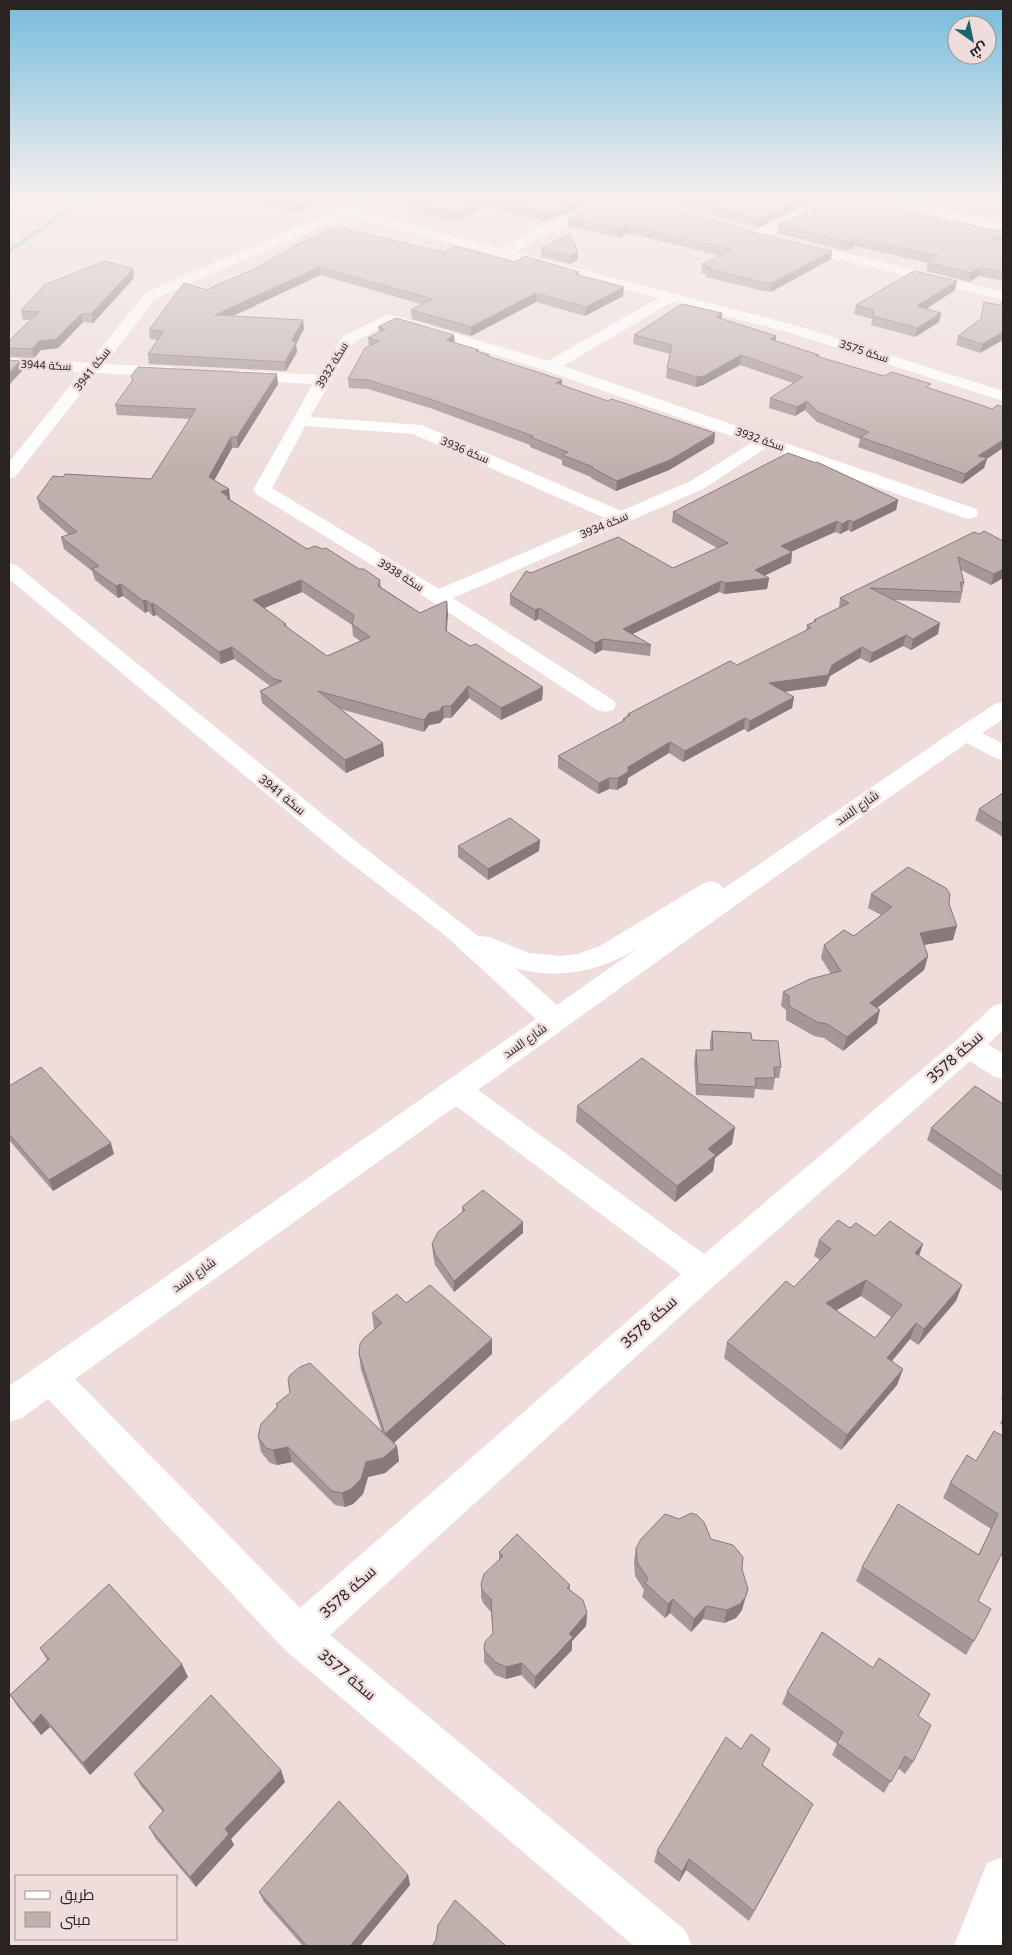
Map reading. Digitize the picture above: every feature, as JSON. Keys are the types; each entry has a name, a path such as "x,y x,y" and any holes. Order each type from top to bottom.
{"street":[{"name":"سكة 3941","path":"9,473 150,295 166,288"},
{"name":"سكة 3575","path":"637,288 796,330 1003,396"},
{"path":"972,288 1003,296"},
{"path":"550,367 670,297"},
{"name":"سكة 3932","path":"299,420 348,339 389,318 550,367 969,513"},
{"name":"سكة 3944","path":"9,363 190,372"},
{"path":"228,374 324,380"},
{"name":"سكة 3936","path":"299,420 416,429 621,518"},
{"name":"سكة 3938","path":"299,420 262,490 438,597 605,704"},
{"name":"سكة 3934","path":"438,597 697,485 765,441"},
{"name":"سكة 3941","path":"9,569 344,845 456,931 556,1020"},
{"name":"شارع السد","path":"9,1406 769,869 1003,709"},
{"path":"966,733 1003,753"},
{"path":"456,931 510,956 536,964 574,966 610,953 706,892 736,879 769,869"},
{"name":"سكة 3578","path":"299,1636 705,1273 969,1046 1003,1013"},
{"path":"969,1046 1003,1068"},
{"path":"456,1090 705,1273"},
{"name":"سكة 3577","path":"50,1377 299,1636 487,1791 669,1946"},
{"path":"977,1946 1003,1878"}],"building":[{"path":"41,288 115,288 91,314 81,314 56,339 39,341 32,349 9,348 9,341 39,312 21,311"},
{"path":"180,288 206,290 210,288 273,288 215,315 303,320 292,340 296,343 285,362 148,354 164,331 149,330"},
{"path":"394,288 622,288 586,307 536,293 471,327 411,310 432,299"},
{"path":"885,288 945,288 917,306 941,313 917,328 873,316 874,310 856,305"},
{"path":"984,302 999,305 1003,302 1003,332 982,344 958,336 981,319"},
{"path":"682,304 722,313 716,317 776,336 770,339 819,355 816,356 884,376 892,372 931,384 926,387 992,409 998,405 1003,407 1003,440 978,456 987,458 965,474 860,437 869,432 818,412 807,401 797,407 770,398 803,377 741,355 704,376 697,377 667,368 672,345 634,335"},
{"path":"396,318 454,335 446,340 479,350 476,351 489,355 487,356 562,380 556,383 608,401 611,399 715,433 670,460 617,481 593,467 562,455 568,452 530,437 533,436 430,399 368,380 348,379 365,348 379,341 368,338 385,329 378,327"},
{"path":"9,360 20,361 9,373"},
{"path":"138,367 277,374 237,437 231,437 209,477 229,489 221,492 229,497 227,498 307,549 315,546 323,549 326,548 359,569 364,569 380,580 378,586 420,613 446,601 446,631 470,646 476,644 543,687 501,708 468,686 451,706 443,706 439,711 429,713 424,720 318,691 383,743 345,760 260,691 282,681 274,679 232,647 219,652 153,603 151,604 146,600 143,601 121,584 116,586 92,569 99,566 61,537 77,532 37,498 53,476 63,477 65,474 151,479 196,409 115,405 133,380 131,376","holes":["301,580 354,615 352,624 370,637 327,656 253,600"]},
{"path":"788,453 817,462 898,500 853,522 849,520 842,524 837,521 781,546 792,552 755,570 769,578 725,583 721,581 623,629 651,645 603,639 595,643 539,608 535,610 510,595 526,571 531,573 618,537 673,568 728,543 673,512"},
{"path":"984,531 1003,541 1003,569 994,574 958,557 964,583 960,582 962,592 870,588 940,623 913,639 906,635 872,653 862,647 832,665 828,675 769,683 794,697 750,721 745,718 685,751 670,742 628,767 628,772 618,778 609,778 599,783 558,756 625,720 623,719 630,715 628,714 730,661 737,665 811,628 807,625 816,621 814,620 849,603 840,598 974,532 979,534"},
{"path":"1003,793 1003,824 979,809"},
{"path":"510,818 540,840 488,869 458,846"},
{"path":"908,867 946,888 950,894 949,904 957,926 920,933 928,956 870,1003 880,1010 847,1037 827,1024 817,1022 789,1006 789,996 783,992 810,979 841,971 824,945 844,930 854,936 892,907 871,894"},
{"path":"712,1031 751,1033 752,1040 778,1041 781,1067 774,1067 775,1078 755,1078 756,1087 698,1084 696,1050 713,1050"},
{"path":"642,1058 735,1127 708,1149 716,1155 677,1186 577,1106"},
{"path":"41,1067 111,1143 49,1180 9,1134 9,1086"},
{"path":"975,1086 1003,1104 1003,1177 931,1128"},
{"path":"483,1190 523,1222 454,1281 435,1254 432,1244 438,1232 465,1210 462,1207"},
{"path":"838,1220 850,1228 856,1223 875,1236 890,1221 923,1244 915,1253 962,1285 924,1329 916,1323 887,1358 903,1369 847,1435 727,1342 786,1281 794,1287 831,1249 819,1240","holes":["866,1280 902,1305 875,1338 826,1303"]},
{"path":"430,1285 492,1339 385,1434 359,1354 360,1344 364,1338 382,1323 372,1313 397,1294 406,1303"},
{"path":"310,1363 397,1446 383,1458 366,1462 361,1479 351,1489 342,1493 332,1491 288,1447 273,1450 266,1448 258,1437 261,1424 278,1406 276,1404 290,1393 288,1380 290,1375 300,1367"},
{"path":"994,1431 1003,1436 1003,1551 978,1601 991,1609 974,1641 862,1567 898,1504 979,1555 998,1514 950,1483 967,1455 976,1461"},
{"path":"691,1513 697,1515 704,1522 711,1539 733,1545 743,1557 742,1569 748,1589 746,1596 740,1604 727,1610 706,1606 694,1619 673,1599 668,1604 645,1583 648,1579 637,1562 636,1548 641,1539 665,1514 679,1519"},
{"path":"517,1534 570,1585 567,1588 583,1600 587,1613 569,1634 573,1637 535,1677 522,1663 506,1667 495,1662 484,1650 485,1642 493,1633 491,1599 482,1590 481,1584 484,1574 503,1556 499,1552"},
{"path":"109,1584 182,1664 83,1763 41,1714 33,1723 10,1695 49,1659 40,1648"},
{"path":"822,1632 873,1668 879,1658 930,1694 918,1716 931,1725 913,1762 905,1756 891,1782 837,1743 843,1732 787,1692"},
{"path":"211,1695 281,1770 225,1829 229,1834 190,1877 149,1827 164,1810 134,1774"},
{"path":"751,1734 770,1749 762,1765 813,1804 754,1911 689,1859 682,1872 657,1851 726,1737 741,1749"},
{"path":"339,1801 408,1875 350,1946 307,1946 259,1892"},
{"path":"455,1900 506,1946 432,1946 436,1940 438,1925"}]}
